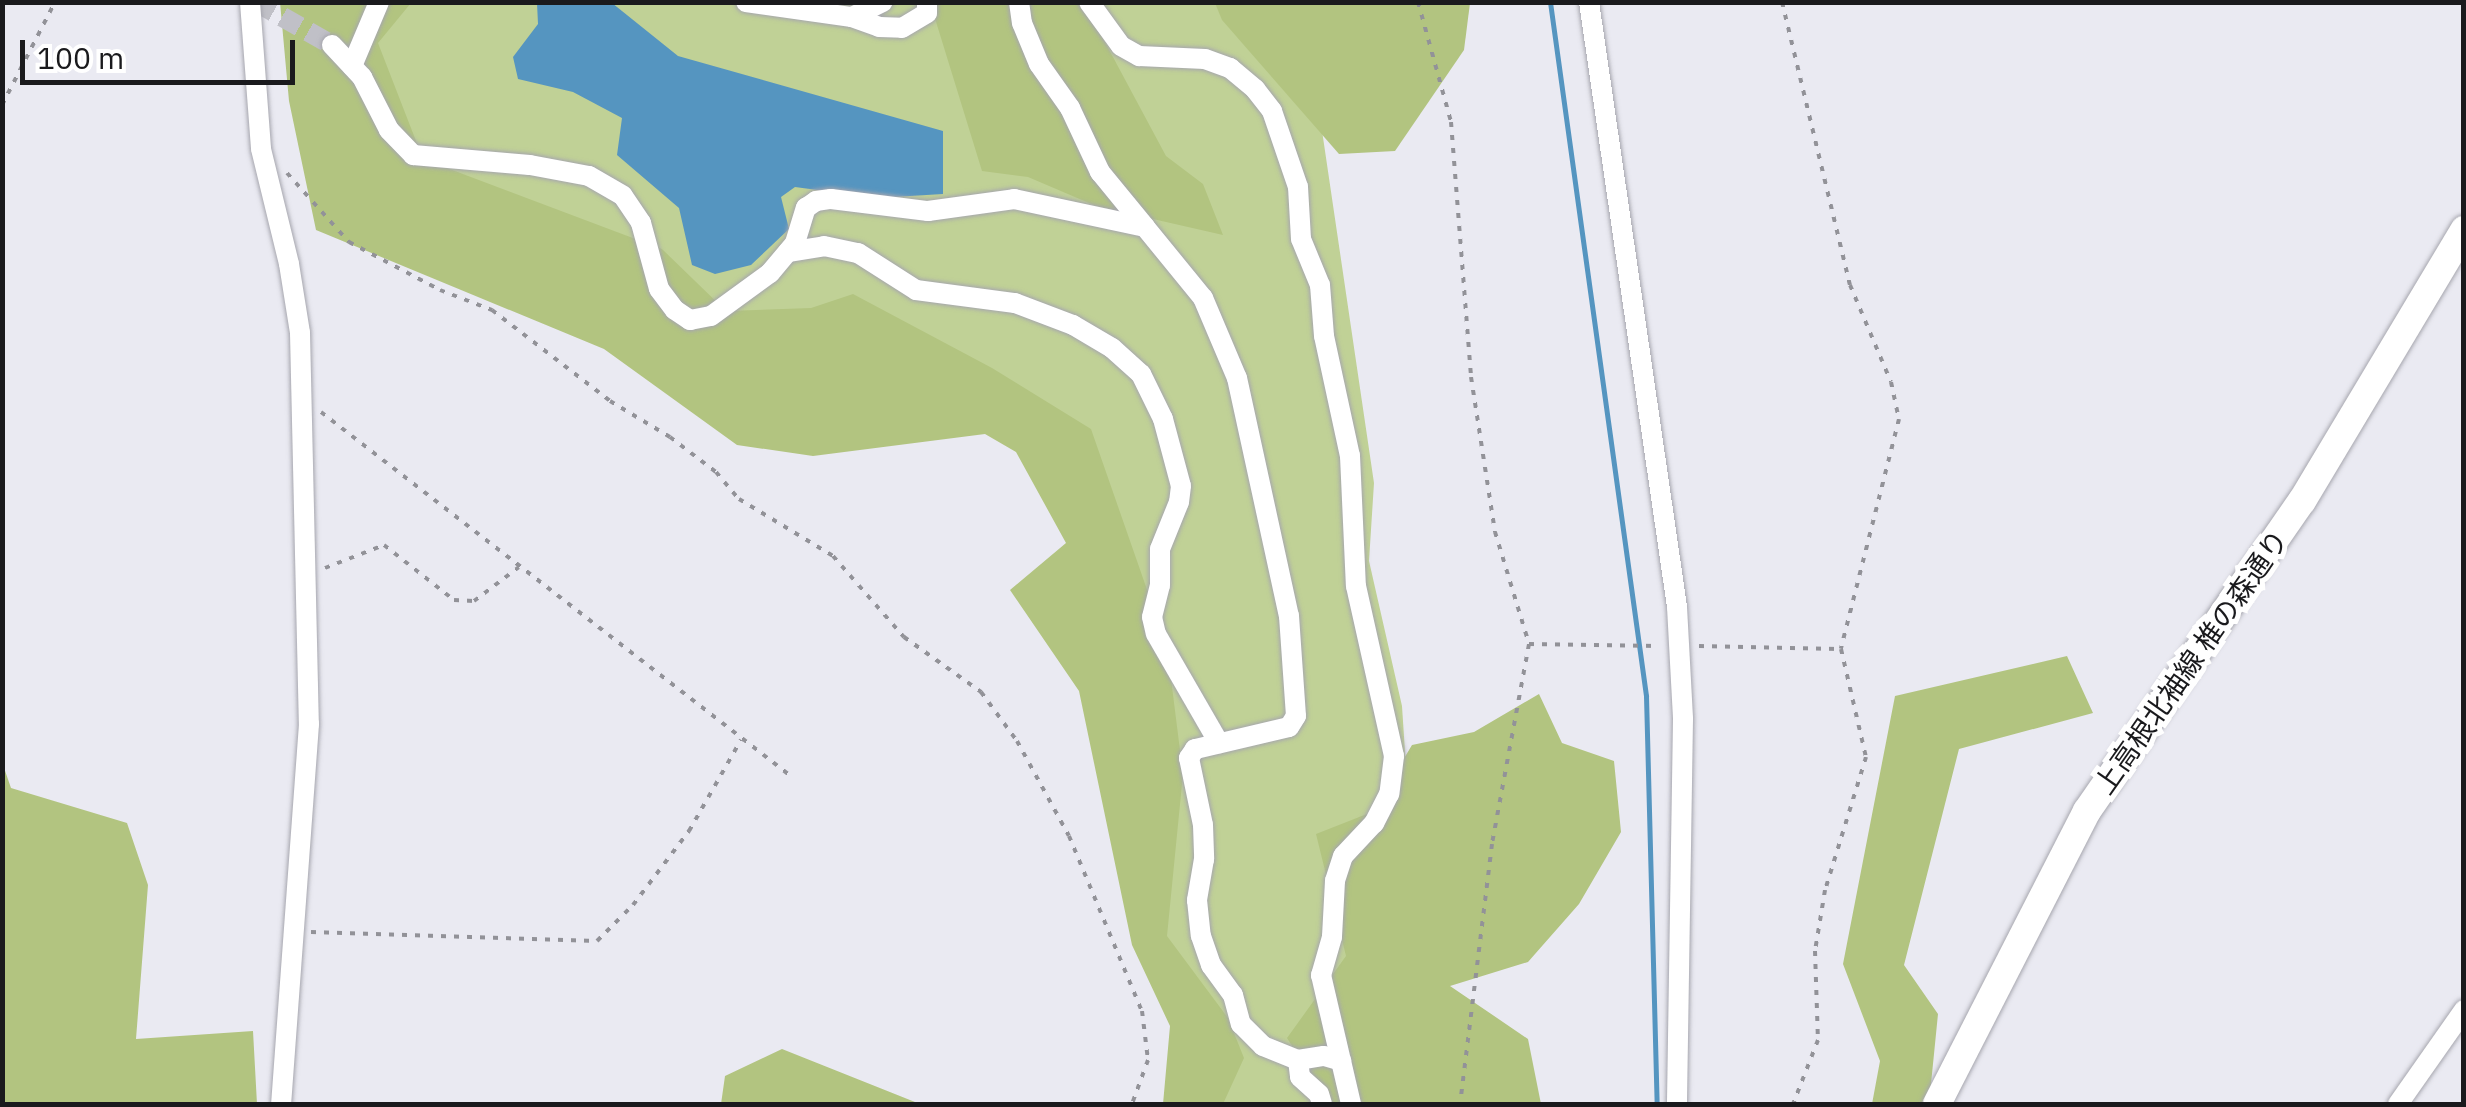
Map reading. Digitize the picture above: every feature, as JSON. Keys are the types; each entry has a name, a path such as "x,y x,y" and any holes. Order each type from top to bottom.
{"main road":[{"name":"上高根北袖線 椎の森通り","path":"1938,1104 2087,811 2302,501 2456,268 2464,230"}],"street":[{"path":"250,2 260,149 290,264 300,333 302,396 309,724 281,1104"},
{"path":"352,66 378,2"},
{"path":"746,2 902,28 927,13 928,2"},
{"path":"852,17 883,2"},
{"path":"1019,2 1022,23 1039,64 1070,108 1100,172 1203,298 1237,378 1289,616 1296,716 1289,727 1195,749 1189,758 1203,825 1204,859 1197,900 1201,936 1211,965 1232,995 1242,1024 1262,1046 1298,1060 1324,1056 1341,1060"},
{"path":"1088,2 1121,46 1139,56 1205,59 1230,68 1255,88 1272,111 1298,188 1301,239 1320,285 1324,336 1346,427 1356,586 1394,756 1389,794 1374,823 1342,856 1332,937 1321,976 1352,1104"},
{"path":"1589,2 1676,607 1683,719 1677,1104"},
{"path":"332,45 352,66 389,130 413,155 530,164 589,176 624,196 641,224 659,289 674,310 690,320 711,316 770,273 788,252 806,208 830,199 928,210 1014,198 1145,227"},
{"path":"788,252 824,246 858,253 916,290 1014,304 1073,325 1112,348 1141,374 1163,419 1181,486 1180,502 1160,550 1160,585 1152,617 1156,634 1220,743"},
{"path":"2398,1104 2464,1010"},
{"path":"1298,1060 1300,1077 1319,1094 1322,1104"}],"path":[{"path":"2,105 55,2"},
{"path":"1418,2 1451,122 1471,377 1495,532 1529,644 1492,844 1460,1104"},
{"path":"1782,2 1850,285 1891,382 1899,419 1841,650 1866,757 1825,890 1815,951 1818,1040 1794,1104"},
{"path":"280,166 349,242 440,290 492,310 610,401 670,437 716,472 739,499 833,556 904,636 981,692 1017,741 1069,836 1142,1010 1148,1060 1132,1104"},
{"path":"302,396 792,777"},
{"path":"306,573 384,545 454,600 474,600 519,567"},
{"path":"1529,644 1841,650"},
{"path":"292,931 596,941 633,905 689,832 741,740"}],"green space":[{"path":"280,2 411,3 378,43 423,159 662,249 726,311 811,308 853,294 992,368 1091,429 1167,647 1183,774 1167,936 1228,1018 1244,1058 1223,1104 1163,1104 1170,1026 1132,945 1079,691 1010,590 1066,543 1016,452 985,434 813,456 737,445 604,349 316,230 289,101"},
{"path":"361,3 1238,3 1320,117 1374,483 1369,561 1402,706 1412,859 1392,1104 1189,1104 1143,910 1055,448 782,350 376,163"},
{"path":"923,3 1084,3 1166,156 1203,184 1223,235 1096,206 1028,177 982,171 933,12"},
{"path":"1215,3 1470,3 1464,50 1395,151 1339,154 1222,20"},
{"path":"2067,656 2093,713 1959,749 1904,965 1938,1014 1929,1104 1872,1104 1880,1061 1843,964 1895,696"},
{"path":"1539,694 1562,743 1614,761 1621,832 1579,904 1528,962 1450,986 1528,1039 1541,1104 1329,1104 1287,1038 1346,956 1316,834 1372,812 1412,745 1474,732"},
{"path":"2,762 11,788 127,823 148,885 136,1039 253,1031 257,1104 3,1104"},
{"path":"782,1049 920,1104 721,1104 725,1076"}],"water":[{"path":"537,3 612,3 678,56 943,131 943,194 877,198 795,187 781,197 789,229 751,265 715,274 692,265 679,208 617,155 622,118 573,92 518,79 513,57 538,24"}],"waterway":[{"path":"1550,2 1646,696 1657,1104"}],"tunnel":[{"path":"256,2 332,45"}]}
